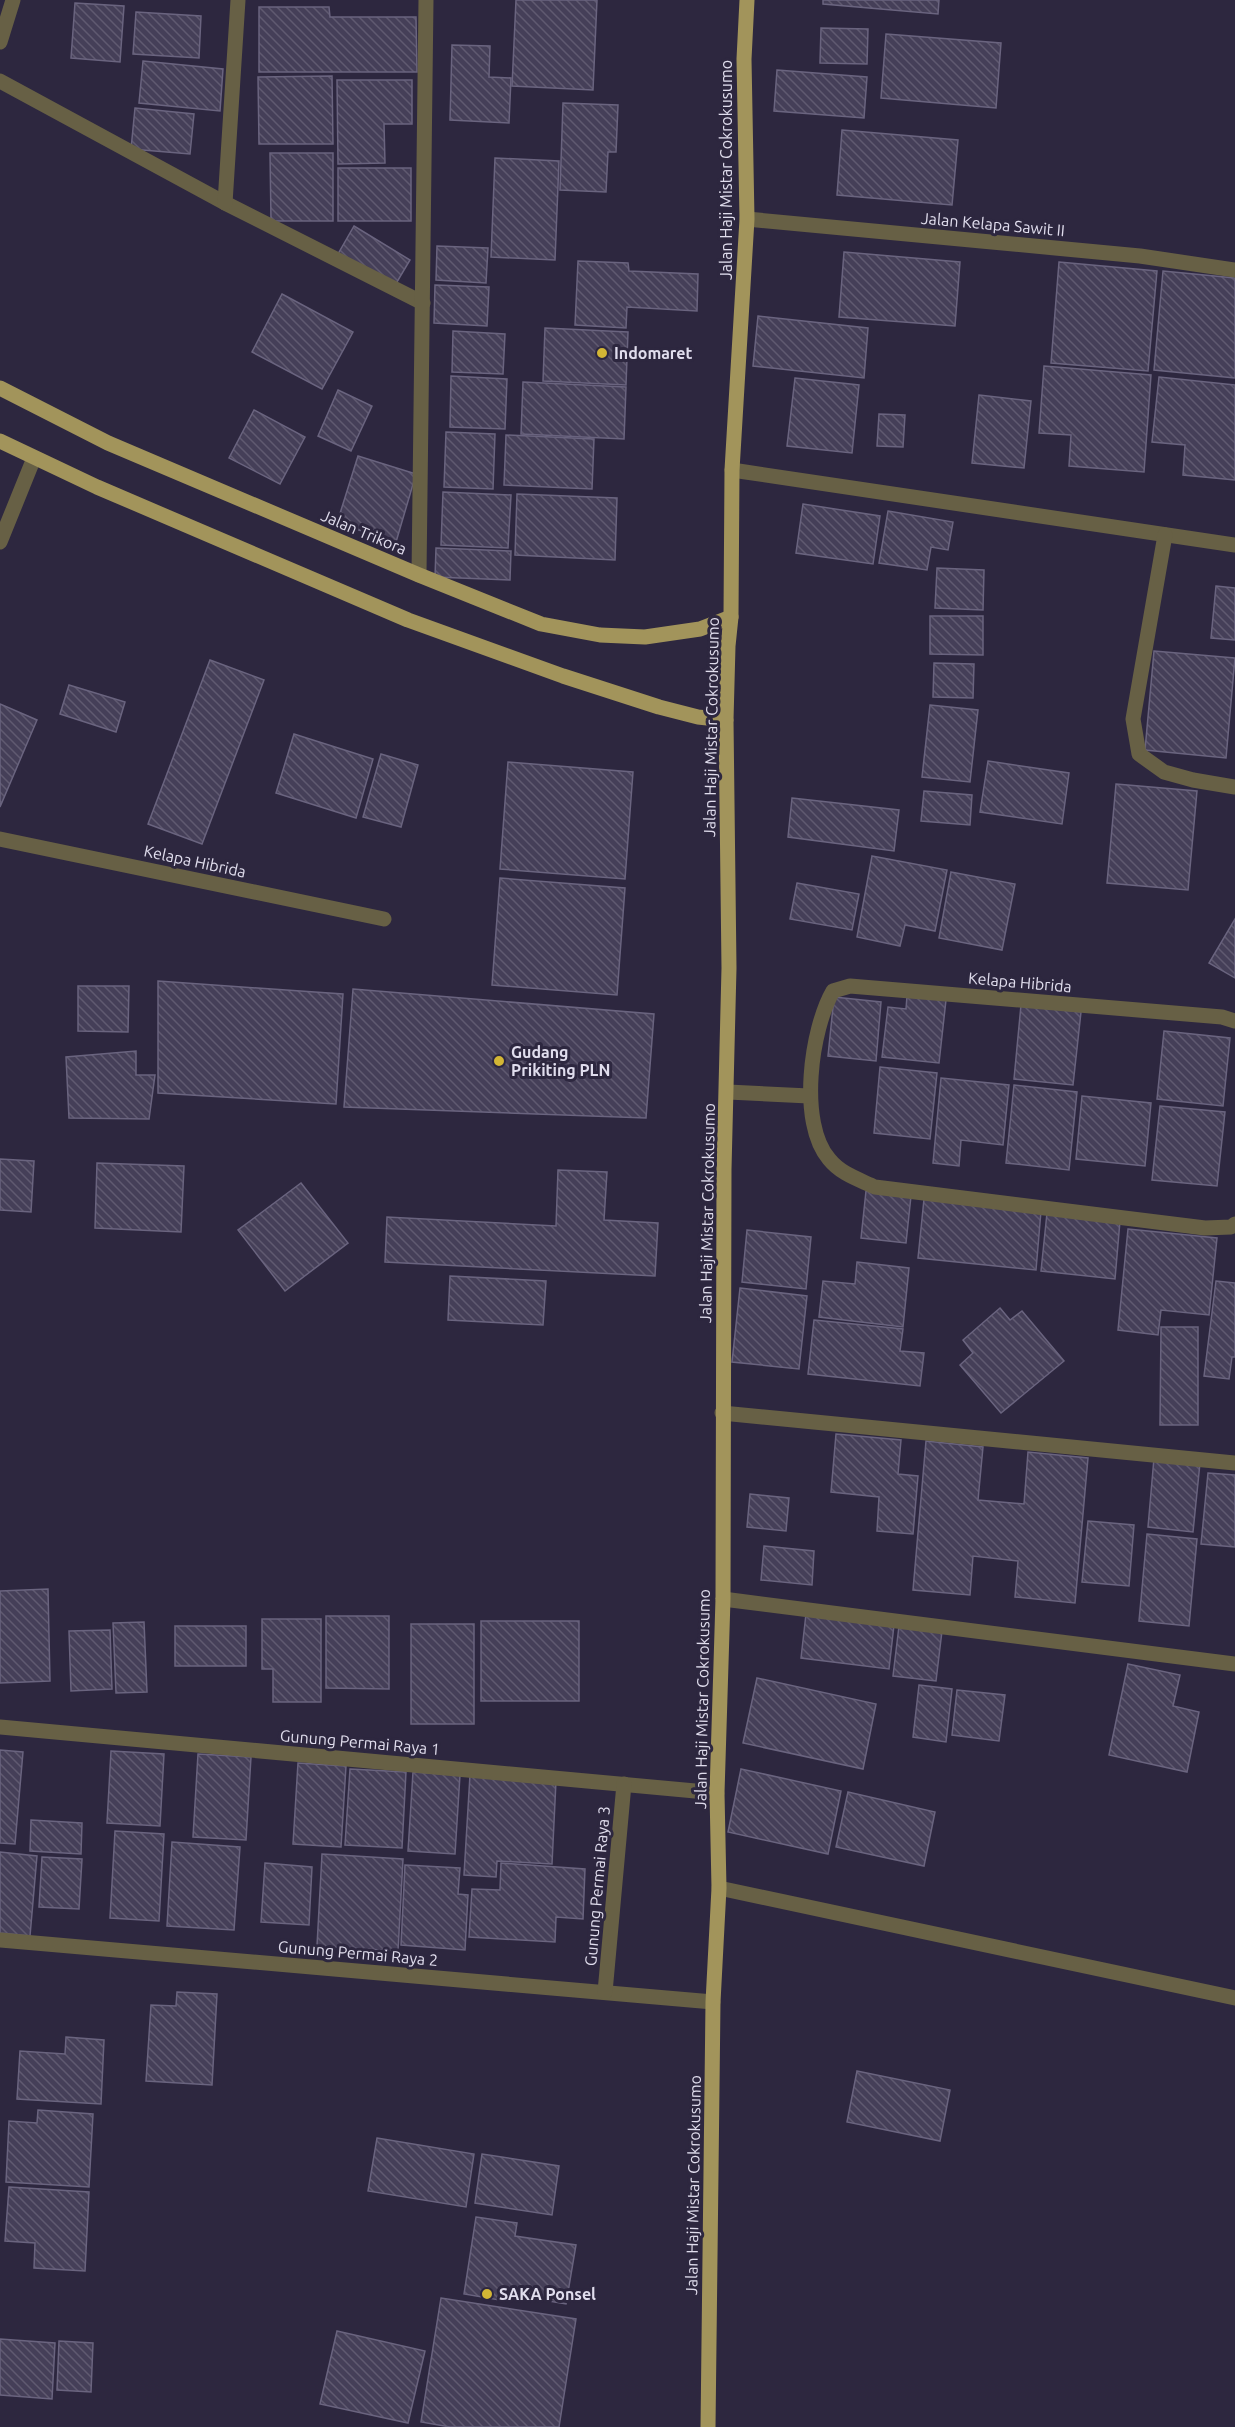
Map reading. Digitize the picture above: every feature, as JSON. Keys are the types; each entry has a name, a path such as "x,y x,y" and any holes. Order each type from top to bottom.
{"main road":[{"name":"Jalan Haji Mistar Cokrokusumo","path":"708,2427 713,2002 719,1888 717,1793 723,1599 724,1170 728,1092 729,968 726,720 732,470 747,219 744,59 747,0"},
{"name":"Jalan Trikora","path":"0,388 108,443 419,575 541,624 600,635 645,637 700,629 730,617"},
{"path":"0,441 34,458 408,620 563,676 659,707 698,717 726,720"}],"street":[{"path":"0,42 13,0"},
{"path":"225,203 238,0"},
{"path":"419,575 426,0"},
{"path":"0,81 225,203 423,303"},
{"name":"Jalan Kelapa Sawit II","path":"747,219 1140,256 1235,270"},
{"path":"0,542 34,458"},
{"path":"732,470 1235,545"},
{"path":"1165,535 1133,719 1139,754 1164,772 1193,780 1235,786"},
{"name":"Kelapa Hibrida","path":"0,839 384,919"},
{"name":"Kelapa Hibrida","path":"809,1096 824,1006 832,991 850,986 1228,1019"},
{"path":"728,1092 809,1096 814,1131 828,1158 846,1174 876,1187 1205,1228 1231,1227 1235,1224"},
{"path":"722,1413 1235,1463"},
{"path":"723,1599 1235,1664"},
{"name":"Gunung Permai Raya 1","path":"0,1727 717,1793"},
{"name":"Gunung Permai Raya 3","path":"605,1992 624,1784"},
{"path":"719,1888 1235,1998"},
{"name":"Gunung Permai Raya 2","path":"0,1940 713,2002"}],"building":[{"path":"516,0 597,0 593,90 512,86"},
{"path":"823,0 939,0 938,14 823,4"},
{"path":"75,3 124,6 120,62 71,58"},
{"path":"259,7 329,7 330,17 416,17 417,72 259,72"},
{"path":"136,12 201,16 199,58 133,54"},
{"path":"821,28 868,29 867,64 820,63"},
{"path":"886,34 1001,43 996,108 881,98"},
{"path":"452,45 490,46 489,77 511,78 509,123 450,120"},
{"path":"143,61 223,69 220,111 139,103"},
{"path":"777,70 867,77 864,118 774,111"},
{"path":"332,76 333,144 259,144 258,77"},
{"path":"337,80 412,80 412,124 384,124 385,163 338,164"},
{"path":"563,103 618,105 616,152 608,152 606,192 560,190"},
{"path":"135,108 194,114 190,154 131,149"},
{"path":"842,130 958,140 952,205 837,195"},
{"path":"270,153 333,153 333,221 271,221"},
{"path":"495,158 559,161 555,260 491,257"},
{"path":"338,168 411,168 411,221 338,221"},
{"path":"354,226 410,260 394,287 338,254"},
{"path":"437,246 488,248 486,283 436,280"},
{"path":"844,252 960,262 955,326 839,317"},
{"path":"578,261 628,263 629,271 698,274 697,311 627,307 626,328 575,325"},
{"path":"1059,262 1157,271 1148,371 1051,363"},
{"path":"1163,271 1235,278 1235,378 1154,370"},
{"path":"435,285 489,287 487,326 434,323"},
{"path":"282,294 353,332 322,389 252,352"},
{"path":"758,316 868,328 864,378 753,366"},
{"path":"545,328 628,332 626,385 543,381"},
{"path":"453,331 505,334 503,374 452,372"},
{"path":"1044,366 1151,375 1144,472 1069,466 1071,435 1039,433"},
{"path":"451,376 507,379 505,429 450,427"},
{"path":"1159,377 1235,385 1235,480 1183,475 1185,445 1152,442"},
{"path":"795,378 859,385 852,453 787,446"},
{"path":"523,382 626,387 624,439 521,434"},
{"path":"338,390 372,406 351,451 318,436"},
{"path":"979,395 1031,401 1024,468 972,463"},
{"path":"254,410 305,437 280,484 229,458"},
{"path":"879,414 905,415 903,447 877,446"},
{"path":"446,432 495,434 493,489 444,487"},
{"path":"506,435 594,439 592,489 504,485"},
{"path":"358,456 416,474 396,542 337,523"},
{"path":"443,492 511,495 508,548 441,545"},
{"path":"517,494 617,498 615,560 515,555"},
{"path":"803,504 880,516 873,564 796,553"},
{"path":"888,511 953,522 948,550 931,547 927,570 879,563"},
{"path":"436,548 511,551 510,580 435,577"},
{"path":"937,568 984,570 983,610 935,608"},
{"path":"1216,586 1235,588 1235,640 1211,638"},
{"path":"930,616 983,616 983,655 930,654"},
{"path":"1154,651 1235,658 1226,758 1145,750"},
{"path":"210,660 264,680 202,844 148,824"},
{"path":"934,663 974,664 973,698 933,697"},
{"path":"69,685 125,702 116,732 60,714"},
{"path":"0,704 37,720 0,807"},
{"path":"930,705 978,710 970,782 922,777"},
{"path":"294,734 373,759 356,818 276,793"},
{"path":"381,754 418,765 401,827 363,817"},
{"path":"988,761 1069,773 1062,824 980,812"},
{"path":"508,762 633,772 625,879 500,869"},
{"path":"1116,784 1197,791 1188,890 1107,883"},
{"path":"924,791 972,795 970,825 921,821"},
{"path":"792,798 899,810 894,851 788,837"},
{"path":"872,856 947,870 935,931 905,925 900,946 857,937"},
{"path":"951,872 1015,884 1002,950 939,938"},
{"path":"500,878 625,888 617,995 492,985"},
{"path":"797,883 859,894 852,930 790,919"},
{"path":"1235,919 1235,978 1209,963"},
{"path":"158,981 343,994 336,1104 158,1093"},
{"path":"78,986 129,986 128,1032 78,1031"},
{"name":"Gudang Prikiting PLN","path":"353,989 654,1014 646,1118 344,1107"},
{"path":"907,996 946,1000 939,1063 882,1057 888,1007 906,1009"},
{"path":"834,997 881,1002 876,1061 828,1056"},
{"path":"1021,1005 1081,1012 1073,1085 1014,1079"},
{"path":"1164,1031 1230,1038 1223,1106 1157,1099"},
{"path":"136,1051 136,1075 155,1075 149,1119 69,1118 66,1057"},
{"path":"880,1067 937,1073 930,1139 874,1133"},
{"path":"941,1078 1009,1085 1003,1145 961,1140 959,1166 933,1163"},
{"path":"1014,1085 1077,1092 1069,1170 1006,1163"},
{"path":"1082,1096 1151,1103 1145,1166 1076,1159"},
{"path":"1160,1106 1225,1112 1217,1186 1152,1180"},
{"path":"0,1159 34,1161 31,1212 0,1210"},
{"path":"97,1163 184,1166 181,1232 95,1228"},
{"path":"558,1170 607,1172 604,1220 658,1223 655,1276 385,1262 387,1217 556,1226"},
{"path":"301,1183 348,1243 285,1291 238,1230"},
{"path":"866,1191 911,1196 906,1243 861,1238"},
{"path":"924,1199 1041,1211 1036,1270 918,1258"},
{"path":"1047,1213 1120,1221 1115,1279 1041,1271"},
{"path":"1128,1229 1217,1238 1209,1315 1161,1310 1158,1335 1118,1330"},
{"path":"747,1230 811,1237 806,1289 742,1282"},
{"path":"857,1262 909,1268 903,1327 819,1317 823,1281 855,1284"},
{"path":"450,1276 546,1281 543,1325 448,1320"},
{"path":"1216,1281 1235,1283 1235,1357 1232,1357 1229,1379 1204,1376"},
{"path":"740,1288 807,1296 799,1369 732,1362"},
{"path":"1000,1308 1010,1320 1022,1311 1064,1361 1001,1413 960,1365 973,1353 963,1340"},
{"path":"814,1320 903,1329 900,1351 924,1353 920,1386 808,1374"},
{"path":"1161,1327 1198,1327 1198,1425 1160,1425"},
{"path":"836,1434 901,1440 898,1474 918,1476 913,1534 877,1531 879,1497 831,1492"},
{"path":"926,1441 983,1447 978,1500 1024,1504 1028,1452 1088,1458 1075,1603 1015,1597 1018,1561 973,1556 970,1595 913,1590"},
{"path":"1154,1458 1200,1463 1193,1532 1148,1527"},
{"path":"1208,1473 1235,1475 1235,1547 1201,1544"},
{"path":"750,1494 789,1498 786,1531 747,1527"},
{"path":"1088,1521 1134,1525 1129,1586 1082,1582"},
{"path":"1147,1534 1197,1539 1189,1626 1139,1621"},
{"path":"764,1546 814,1551 812,1585 761,1580"},
{"path":"48,1589 50,1681 0,1683 0,1591"},
{"path":"806,1614 894,1625 889,1669 801,1658"},
{"path":"326,1616 389,1616 389,1689 326,1688"},
{"path":"262,1619 321,1619 321,1702 273,1702 273,1669 262,1669"},
{"path":"481,1621 579,1621 579,1701 481,1701"},
{"path":"144,1622 147,1692 116,1693 113,1623"},
{"path":"411,1624 474,1624 474,1724 411,1724"},
{"path":"175,1626 246,1626 246,1666 175,1666"},
{"path":"899,1626 942,1631 936,1681 893,1676"},
{"path":"110,1630 112,1689 71,1691 69,1631"},
{"path":"1128,1664 1180,1675 1173,1706 1199,1712 1187,1772 1109,1755"},
{"path":"757,1678 876,1704 863,1769 743,1743"},
{"path":"919,1685 952,1689 946,1742 913,1737"},
{"path":"957,1690 1005,1695 999,1741 952,1735"},
{"path":"0,1750 23,1752 15,1844 0,1843"},
{"path":"111,1751 164,1754 160,1826 107,1823"},
{"path":"198,1754 251,1757 246,1840 193,1837"},
{"path":"298,1763 346,1766 341,1847 293,1844"},
{"path":"350,1769 406,1772 402,1848 345,1845"},
{"path":"741,1769 841,1791 828,1854 728,1832"},
{"path":"413,1772 460,1775 455,1854 408,1851"},
{"path":"470,1775 556,1781 552,1864 497,1861 496,1877 464,1875"},
{"path":"848,1792 935,1812 924,1866 836,1847"},
{"path":"31,1820 82,1823 81,1854 30,1851"},
{"path":"115,1831 164,1834 159,1921 110,1918"},
{"path":"172,1842 240,1847 234,1930 167,1926"},
{"path":"0,1852 37,1856 30,1936 0,1933"},
{"path":"322,1854 403,1859 398,1951 317,1946"},
{"path":"42,1857 82,1859 79,1909 39,1907"},
{"path":"265,1863 312,1867 309,1925 261,1922"},
{"path":"501,1863 585,1869 583,1919 556,1917 555,1942 469,1937 472,1889 500,1890"},
{"path":"405,1865 460,1868 458,1894 468,1895 465,1950 401,1945"},
{"path":"177,1992 217,1994 212,2085 146,2081 151,2005 176,2006"},
{"path":"66,2037 104,2040 101,2104 17,2099 20,2051 65,2054"},
{"path":"857,2071 950,2090 940,2141 847,2122"},
{"path":"38,2110 93,2114 89,2187 6,2182 9,2121 37,2123"},
{"path":"377,2138 474,2154 466,2207 368,2191"},
{"path":"482,2154 559,2166 552,2215 475,2203"},
{"path":"9,2187 89,2192 85,2271 34,2268 35,2243 5,2241"},
{"path":"476,2217 517,2223 515,2236 576,2245 566,2304 506,2294 505,2301 464,2294"},
{"path":"441,2298 576,2319 559,2427 450,2427 421,2422"},
{"path":"337,2331 425,2351 408,2423 320,2404"},
{"path":"0,2339 55,2343 52,2399 0,2395"},
{"path":"59,2341 93,2343 91,2392 57,2390"}],"place":[{"name":"Indomaret","path":"602,353"},
{"name":"Gudang Prikiting PLN","path":"499,1061"},
{"name":"SAKA Ponsel","path":"487,2294"}]}
